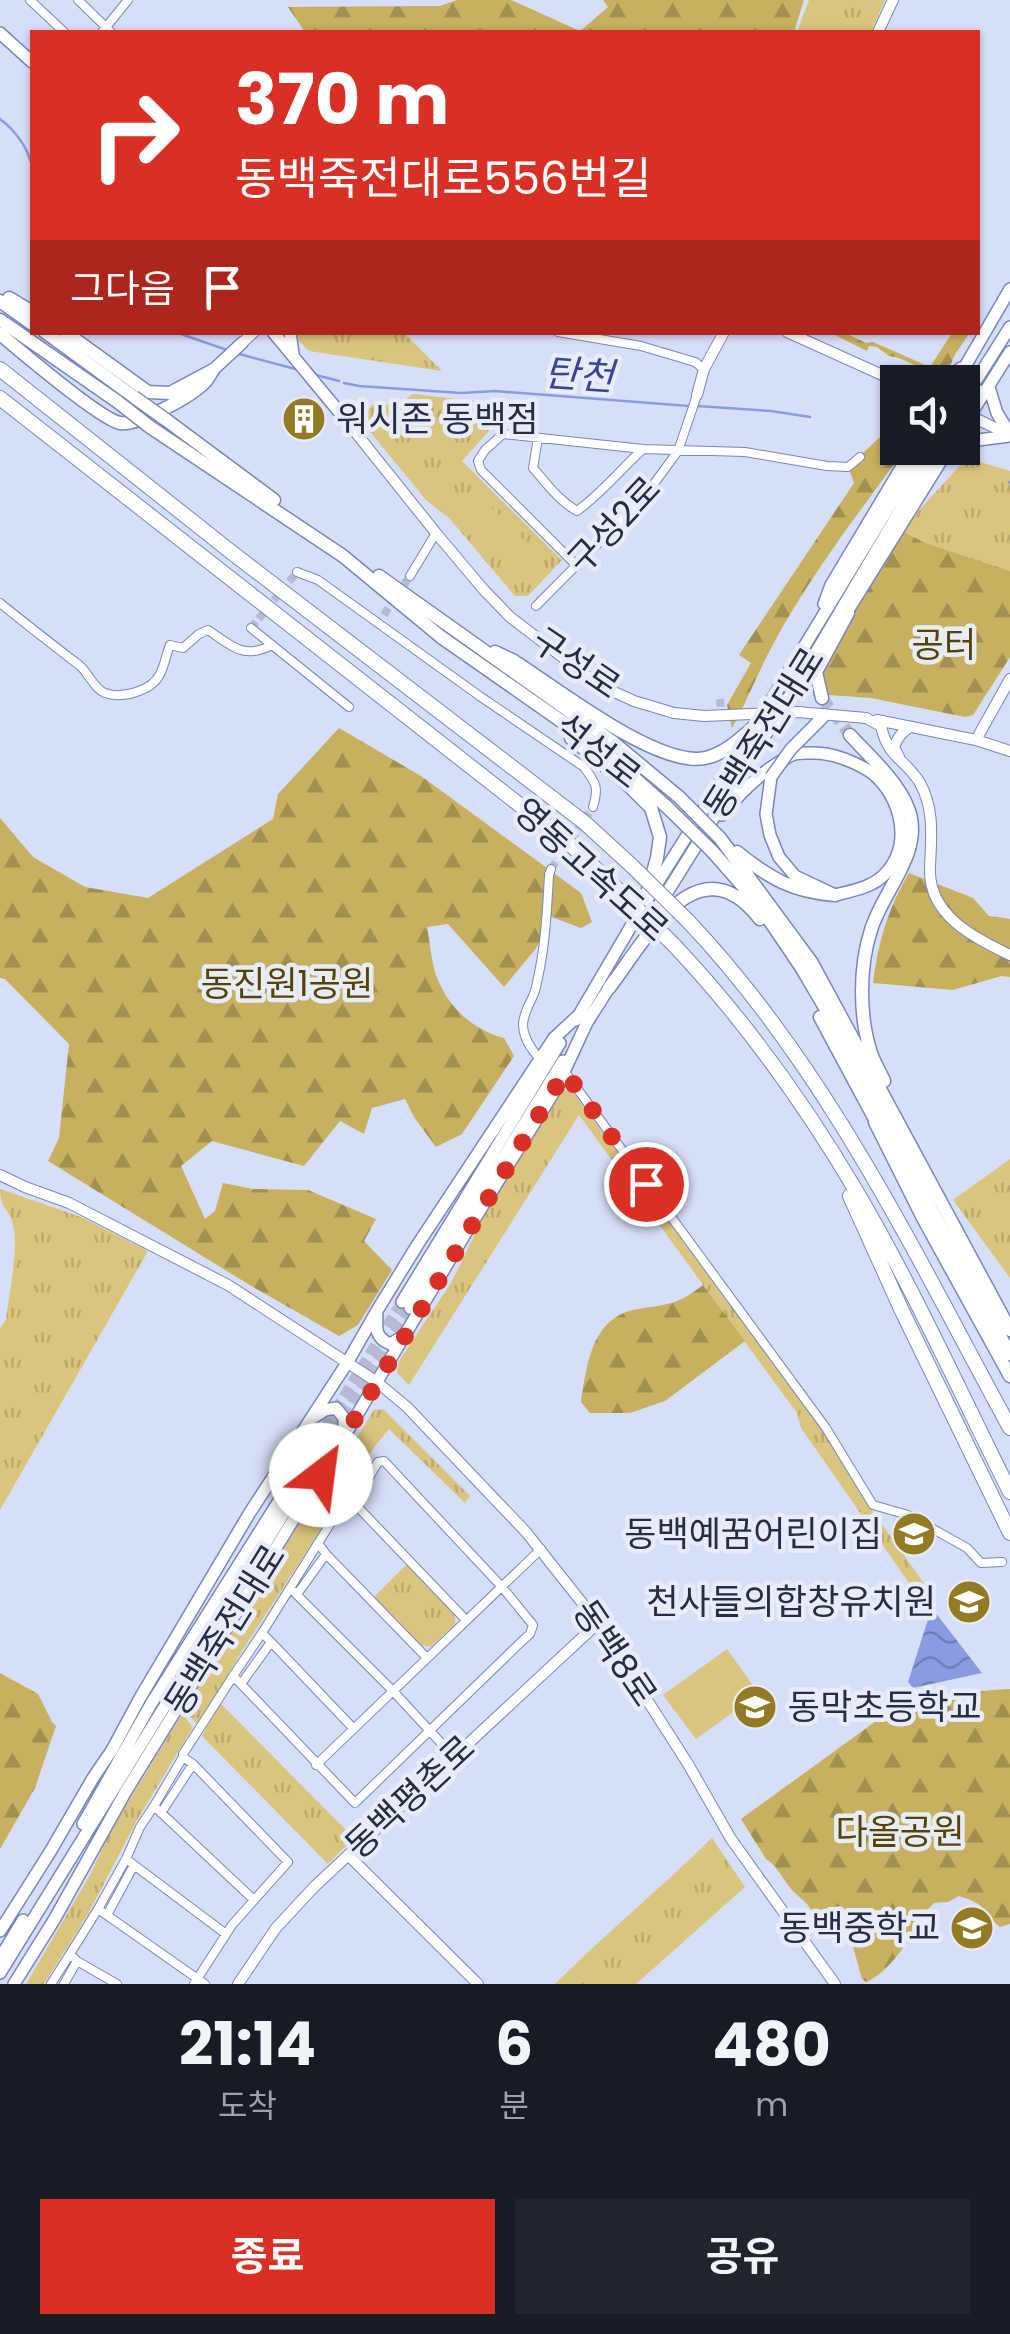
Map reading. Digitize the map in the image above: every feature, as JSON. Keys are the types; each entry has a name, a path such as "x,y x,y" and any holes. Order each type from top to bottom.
{"highway":[{"path":"0,293 30,311"},
{"path":"0,301 30,323"},
{"name":"석성로","path":"0,320 150,427 343,556 441,637 604,751 712,851 757,902 801,967 1010,1354"},
{"path":"0,334 96,410 120,423 145,418 174,403 206,382 213,370"},
{"name":"석성로","path":"48,335 614,743 720,838 812,963 1010,1330"},
{"path":"69,335 148,392 170,392 213,370"},
{"name":"영동고속도로","path":"0,369 234,555 585,822 718,952 824,1096 893,1210 1010,1428"},
{"name":"영동고속도로","path":"0,398 572,846 673,944 747,1028 820,1132 884,1240 1010,1492"},
{"path":"343,556 436,638 583,747 651,808 660,837 644,904"},
{"path":"822,698 816,672 848,613"},
{"path":"465,638 514,660 633,738 663,753 689,760 710,758 757,724"},
{"path":"850,736 898,788 909,810 912,832 908,856 880,905 870,932 863,991 870,1052 907,1139"},
{"path":"720,838 771,878 806,893 835,896"},
{"path":"609,988 667,910 688,893 712,887 738,896 756,913 826,1027 923,1218 1010,1376"},
{"path":"872,1115 933,1213"},
{"path":"820,1132 1010,1533"}],"main road":[{"path":"0,33 30,60"},
{"path":"964,365 1010,290"},
{"path":"979,365 1010,305"},
{"path":"980,369 1010,327"},
{"name":"구성로","path":"276,335 340,412"},
{"path":"291,335 295,357"},
{"path":"213,370 242,343"},
{"path":"980,375 1010,352"},
{"path":"980,394 1010,435 980,439"},
{"path":"811,636 831,585 903,465"},
{"name":"동백죽전대로","path":"406,1304 584,1016 644,904 916,465"},
{"name":"동백죽전대로","path":"0,1931 112,1750 249,1514 348,1364 378,1309 554,1038 584,1016 609,988 690,852 936,465"},
{"path":"814,654 848,613 937,465"},
{"path":"690,852 755,779 795,753 824,753 874,774 892,798 901,818 901,842 884,876 865,887 835,896 795,876 778,857 766,814 771,777 791,749 825,714"},
{"name":"동백죽전대로","path":"14,1984 126,1791 565,1072 584,1016"},
{"path":"378,1309 379,1338 390,1344 409,1330"},
{"path":"310,1420 336,1408 344,1418 344,1436"},
{"name":"동백죽전대로","path":"0,1958 82,1827 151,1704 322,1442 0,1973"},
{"path":"112,1750 151,1704"}],"street":[{"path":"30,0 62,30"},
{"path":"78,0 105,30"},
{"path":"107,30 128,0"},
{"path":"879,30 893,0"},
{"path":"242,343 251,335"},
{"path":"576,335 641,346 695,362 704,369"},
{"path":"697,395 704,369 722,335"},
{"path":"793,335 880,374"},
{"name":"구성2로","path":"536,606 645,496 678,451 697,395"},
{"name":"구성로","path":"340,412 436,533 510,617 616,694 653,708 704,716 798,712 866,718 1010,750"},
{"path":"980,421 1010,435"},
{"path":"576,566 480,470 478,461 504,434 678,451 745,452 848,467 860,457"},
{"path":"538,438 533,468 577,512 611,484 643,448"},
{"path":"410,576 436,533"},
{"path":"297,572 318,580 382,619 481,697 584,767 596,782 593,807"},
{"path":"0,603 88,673 105,693 126,695 149,686 160,675 170,645 184,648 208,630 240,652 259,652 272,644"},
{"path":"251,628 349,707"},
{"path":"976,740 1010,679"},
{"path":"866,718 881,726 885,744 920,784 932,818 932,889 948,917 976,938 1010,954"},
{"path":"902,762 894,747 900,734 911,727"},
{"path":"540,1059 522,1028 526,1005 536,992 552,868"},
{"path":"565,1072 826,1428 874,1505 908,1516 967,1548 981,1563 1002,1562"},
{"name":"동백8로","path":"0,1178 69,1202 228,1285 378,1382 431,1430 540,1549 598,1624 731,1838 835,1984"},
{"path":"230,1680 235,1678 355,1803 530,1634 532,1626 502,1586 384,1461 378,1462 354,1504"},
{"path":"294,1590 345,1500 354,1504 466,1620"},
{"path":"318,1543 427,1658"},
{"path":"316,1765 540,1549"},
{"path":"107,1915 140,1827 182,1754 262,1633 326,1554"},
{"path":"294,1590 454,1757"},
{"name":"동백평촌로","path":"238,1984 285,1917 348,1854 598,1624"},
{"path":"262,1633 353,1728"},
{"path":"241,1684 271,1642"},
{"path":"98,1909 198,1983 226,1934 288,1862 183,1757"},
{"path":"162,1813 194,1764"},
{"path":"154,1806 253,1900"},
{"path":"348,1854 478,1984"},
{"path":"64,1984 98,1909 130,1862"},
{"path":"130,1862 226,1934"},
{"path":"51,1984 74,1957"},
{"path":"74,1957 117,1984"}],"green space":[{"path":"457,0 511,0 578,30 304,30 288,7 440,6"},
{"path":"603,0 804,0 795,30 581,30 608,7"},
{"path":"809,0 885,0 872,30 798,30"},
{"path":"406,335 442,371 309,351 296,338"},
{"path":"835,335 873,342 925,365 915,365 869,346 867,351"},
{"path":"951,335 968,335 954,356 951,364 931,365"},
{"path":"414,394 491,403 489,431 462,461 562,560 528,596 515,596 449,518 426,500 358,417 375,403 395,406"},
{"path":"880,437 880,465 894,465 800,599 732,728 727,705 751,663 739,655 854,483 848,467"},
{"path":"980,462 1010,471 1010,571 923,542 901,530 961,465 980,465"},
{"path":"489,505 525,541 506,560 469,524"},
{"name":"공터","path":"901,530 923,542 1010,571 1010,657 973,715 965,717 871,698 816,694 827,654"},
{"name":"동진원1공원","path":"339,728 421,776 581,893 592,922 581,928 549,916 537,947 504,987 448,924 427,927 434,969 447,997 471,1023 504,1038 514,1056 462,1134 436,1147 405,1099 372,1108 364,1134 340,1121 304,1166 212,1141 181,1166 205,1219 215,1211 223,1183 253,1189 308,1190 376,1219 364,1241 392,1270 358,1325 339,1336 48,1161 59,1138 69,1044 0,978 0,818 33,857 85,887 148,898 273,819 278,794"},
{"path":"909,873 973,898 989,916 1010,919 1010,977 953,990 873,983 885,926"},
{"path":"562,1090 573,1092 827,1436 869,1506 925,1585 918,1604 916,1593 801,1428 797,1413 579,1115 409,1385 397,1373 399,1361 451,1283 484,1216"},
{"path":"1010,1159 1010,1278 953,1200"},
{"path":"0,1189 81,1217 148,1251 0,1510 0,1328 6,1320 15,1247 13,1225 1,1201"},
{"path":"703,1285 745,1341 665,1401 630,1413 590,1413 581,1402 590,1358 601,1331 623,1313 672,1303"},
{"path":"383,1409 470,1496 465,1503 389,1429 196,1723 184,1710 325,1483 374,1410"},
{"path":"407,1564 455,1614 455,1624 431,1647 421,1645 374,1597"},
{"path":"727,1649 757,1695 696,1739 663,1695"},
{"path":"0,1673 38,1694 56,1726 35,1788 0,1849"},
{"name":"다올공원","path":"1010,1689 1010,1924 1000,1927 980,1905 959,1896 934,1903 892,1961 866,1982 845,1929 814,1914 766,1859 741,1819 883,1716 946,1698"},
{"path":"220,1703 354,1838 328,1864 202,1736"},
{"path":"182,1714 193,1727 136,1822 88,1914 44,1984 26,1984 90,1875 111,1830"},
{"path":"712,1838 745,1887 636,1984 555,1984 594,1947"}],"water":[{"path":"935,1612 982,1673 913,1688 908,1682 930,1613"}],"waterway":[{"name":"탄천","path":"0,119 21,140 30,160"},
{"name":"탄천","path":"184,335 227,350"},
{"name":"탄천","path":"239,354 299,370"},
{"name":"탄천","path":"316,375 339,381"},
{"name":"탄천","path":"344,383 689,406"},
{"name":"탄천","path":"697,406 810,417"}],"tunnel":[{"path":"251,628 297,572"},
{"path":"384,615 410,576"},
{"path":"822,698 850,735"},
{"path":"720,699 722,720"},
{"path":"551,869 593,807"},
{"path":"318,1439 402,1302"},
{"path":"326,1445 410,1308"}],"place":[{"name":"워시존 동백점","path":"304,419"},
{"name":"동백예꿈어린이집","path":"914,1534"},
{"name":"천사들의합창유치원","path":"969,1602"},
{"name":"동막초등학교","path":"755,1707"},
{"name":"동백중학교","path":"972,1928"}],"route":[{"path":"321,1475 565,1072 646,1184"}]}
